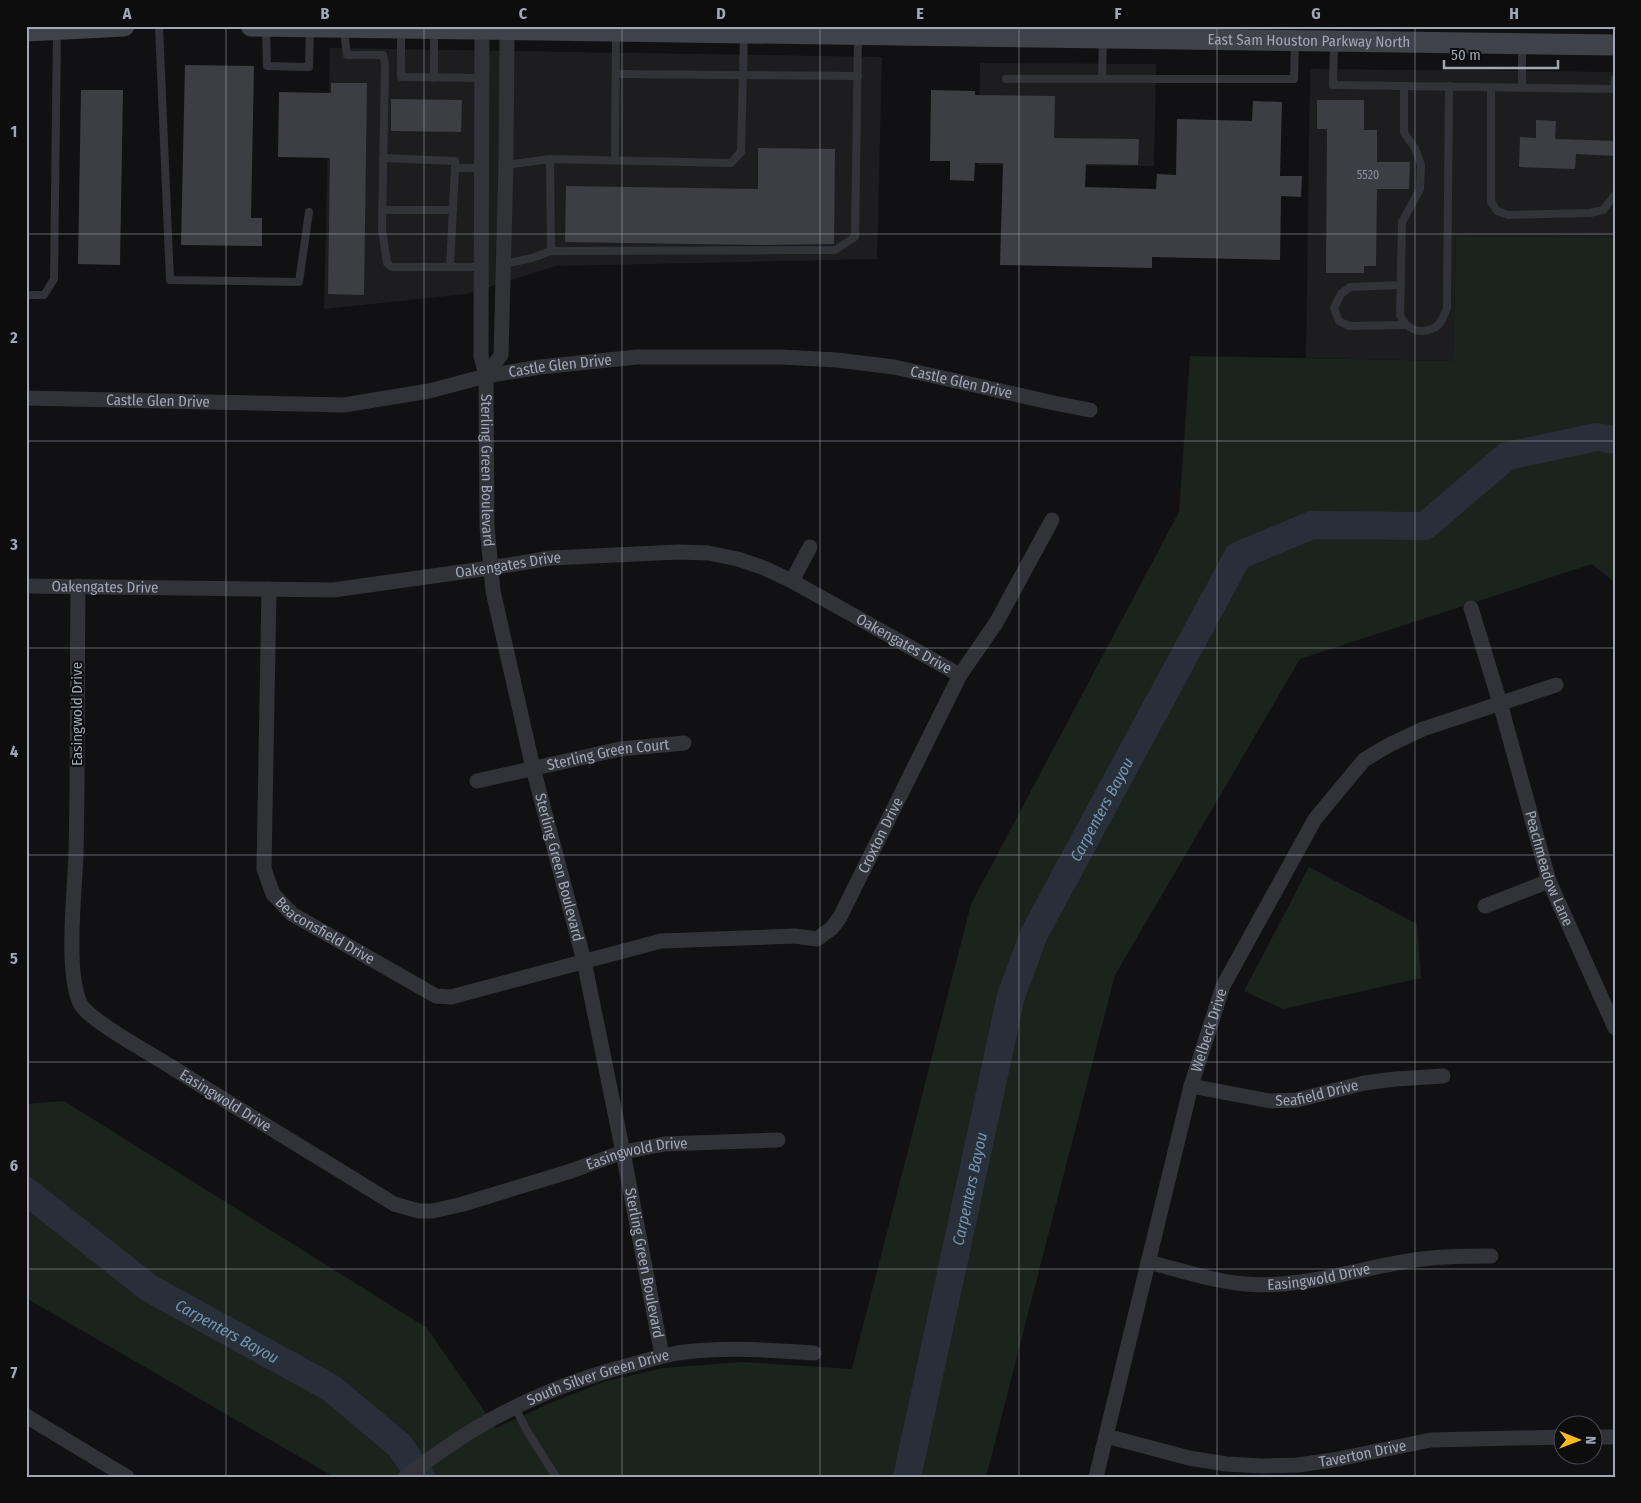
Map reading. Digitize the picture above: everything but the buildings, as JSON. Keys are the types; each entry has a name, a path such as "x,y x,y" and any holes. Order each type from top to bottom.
{"main road":[{"path":"26,31 124,26"},
{"name":"East Sam Houston Parkway North","path":"251,26 1615,45"}],"street":[{"name":"Sterling Green Boulevard","path":"482,30 481,356 486,376 487,526 493,591 533,768 584,961 624,1152 662,1355"},
{"name":"Sterling Green Boulevard","path":"486,376 500,355 504,264 507,30"},
{"path":"481,267 504,264"},
{"name":"Castle Glen Drive","path":"26,398 344,405 428,391 486,376 540,367 637,357 689,356 809,358 894,367 1054,404 1090,410"},
{"name":"Croxton Drive","path":"584,961 660,941 795,936 817,939 832,928 840,916 960,675 996,623 1052,520"},
{"path":"792,580 810,547"},
{"name":"Oakengates Drive","path":"26,586 334,590 551,558 680,552 708,553 746,562 792,580 960,675"},
{"name":"Easingwold Drive","path":"78,586 76,852 72,947 74,984 81,1004 90,1014 185,1076 394,1204 419,1211 433,1211 463,1204 571,1171 624,1152 665,1144 778,1140"},
{"name":"Beaconsfield Drive","path":"269,589 264,869 273,894 292,914 436,996 451,997 584,961"},
{"name":"Peachmeadow Lane","path":"1471,608 1500,703 1549,881 1615,1028"},
{"path":"1500,703 1556,686"},
{"name":"Welbeck Drive","path":"1096,1477 1191,1086 1224,986 1315,819 1341,785 1364,760 1389,745 1423,729 1500,703"},
{"name":"Sterling Green Court","path":"477,781 620,749 684,744"},
{"path":"1485,906 1549,881"},
{"name":"Seafield Drive","path":"1191,1086 1270,1101 1297,1100 1364,1083 1442,1076"},
{"name":"Easingwold Drive","path":"1148,1262 1246,1284 1314,1280 1416,1259 1491,1256"},
{"name":"South Silver Green Drive","path":"404,1477 473,1430 515,1407 560,1387 594,1375 662,1355 685,1352 733,1348 814,1352"},
{"path":"26,1416 127,1477"},
{"name":"Taverton Drive","path":"1106,1436 1189,1458 1226,1464 1263,1466 1298,1465 1333,1460 1431,1440 1554,1437"}],"lane":[{"path":"159,26 170,280 299,282 309,212"},
{"path":"266,26 268,66 310,67 310,27"},
{"path":"344,28 347,55 383,55 385,64 382,229 387,263 392,267 481,267"},
{"path":"401,29 401,77 482,78"},
{"path":"26,295 44,295 54,279 57,30"},
{"path":"434,30 434,78"},
{"path":"615,160 616,32"},
{"path":"506,165 550,159 731,163 741,152 744,34"},
{"path":"504,264 532,258 551,251 835,250 855,237 858,35"},
{"path":"1102,79 1103,38"},
{"path":"1006,79 1294,79 1295,40"},
{"path":"1334,41 1333,85 1614,89 1615,79"},
{"path":"1522,43 1522,88"},
{"path":"616,74 858,76"},
{"path":"1404,86 1404,133 1415,148 1421,165 1420,188 1402,222 1400,315 1404,325"},
{"path":"1401,285 1350,287 1340,294 1334,308 1339,321 1349,326 1404,325 1413,330 1423,330 1435,328 1443,317 1447,308 1449,86"},
{"path":"1491,87 1491,202 1497,211 1508,216 1590,213 1603,210 1615,195"},
{"path":"383,158 454,161 450,267"},
{"path":"550,159 551,251"},
{"path":"455,168 482,168"},
{"path":"382,210 453,210"},
{"path":"515,1407 556,1477"}],"shaded area":[{"path":"330,48 882,57 877,259 556,266 467,294 324,309"},
{"path":"980,63 1156,64 1154,166 979,165"},
{"path":"1310,69 1615,72 1615,238 1456,236 1453,361 1306,358"},
{"path":"1456,236 1615,238 1615,583 1592,564 1300,659 1115,975 986,1477 331,1477 329,1474 26,1298 26,1104 64,1101 427,1328 496,1428 548,1404 606,1381 663,1368 743,1362 852,1369 971,904 1179,512 1190,356 1453,361"},
{"path":"1309,867 1417,924 1421,978 1283,1009 1244,991"}],"waterway":[{"name":"Carpenters Bayou","path":"907,1477 1011,996 1034,934 1238,556 1312,525 1425,526 1507,456 1597,437 1615,440"},
{"name":"Carpenters Bayou","path":"26,1191 149,1288 331,1388 400,1446 421,1477"}]}
